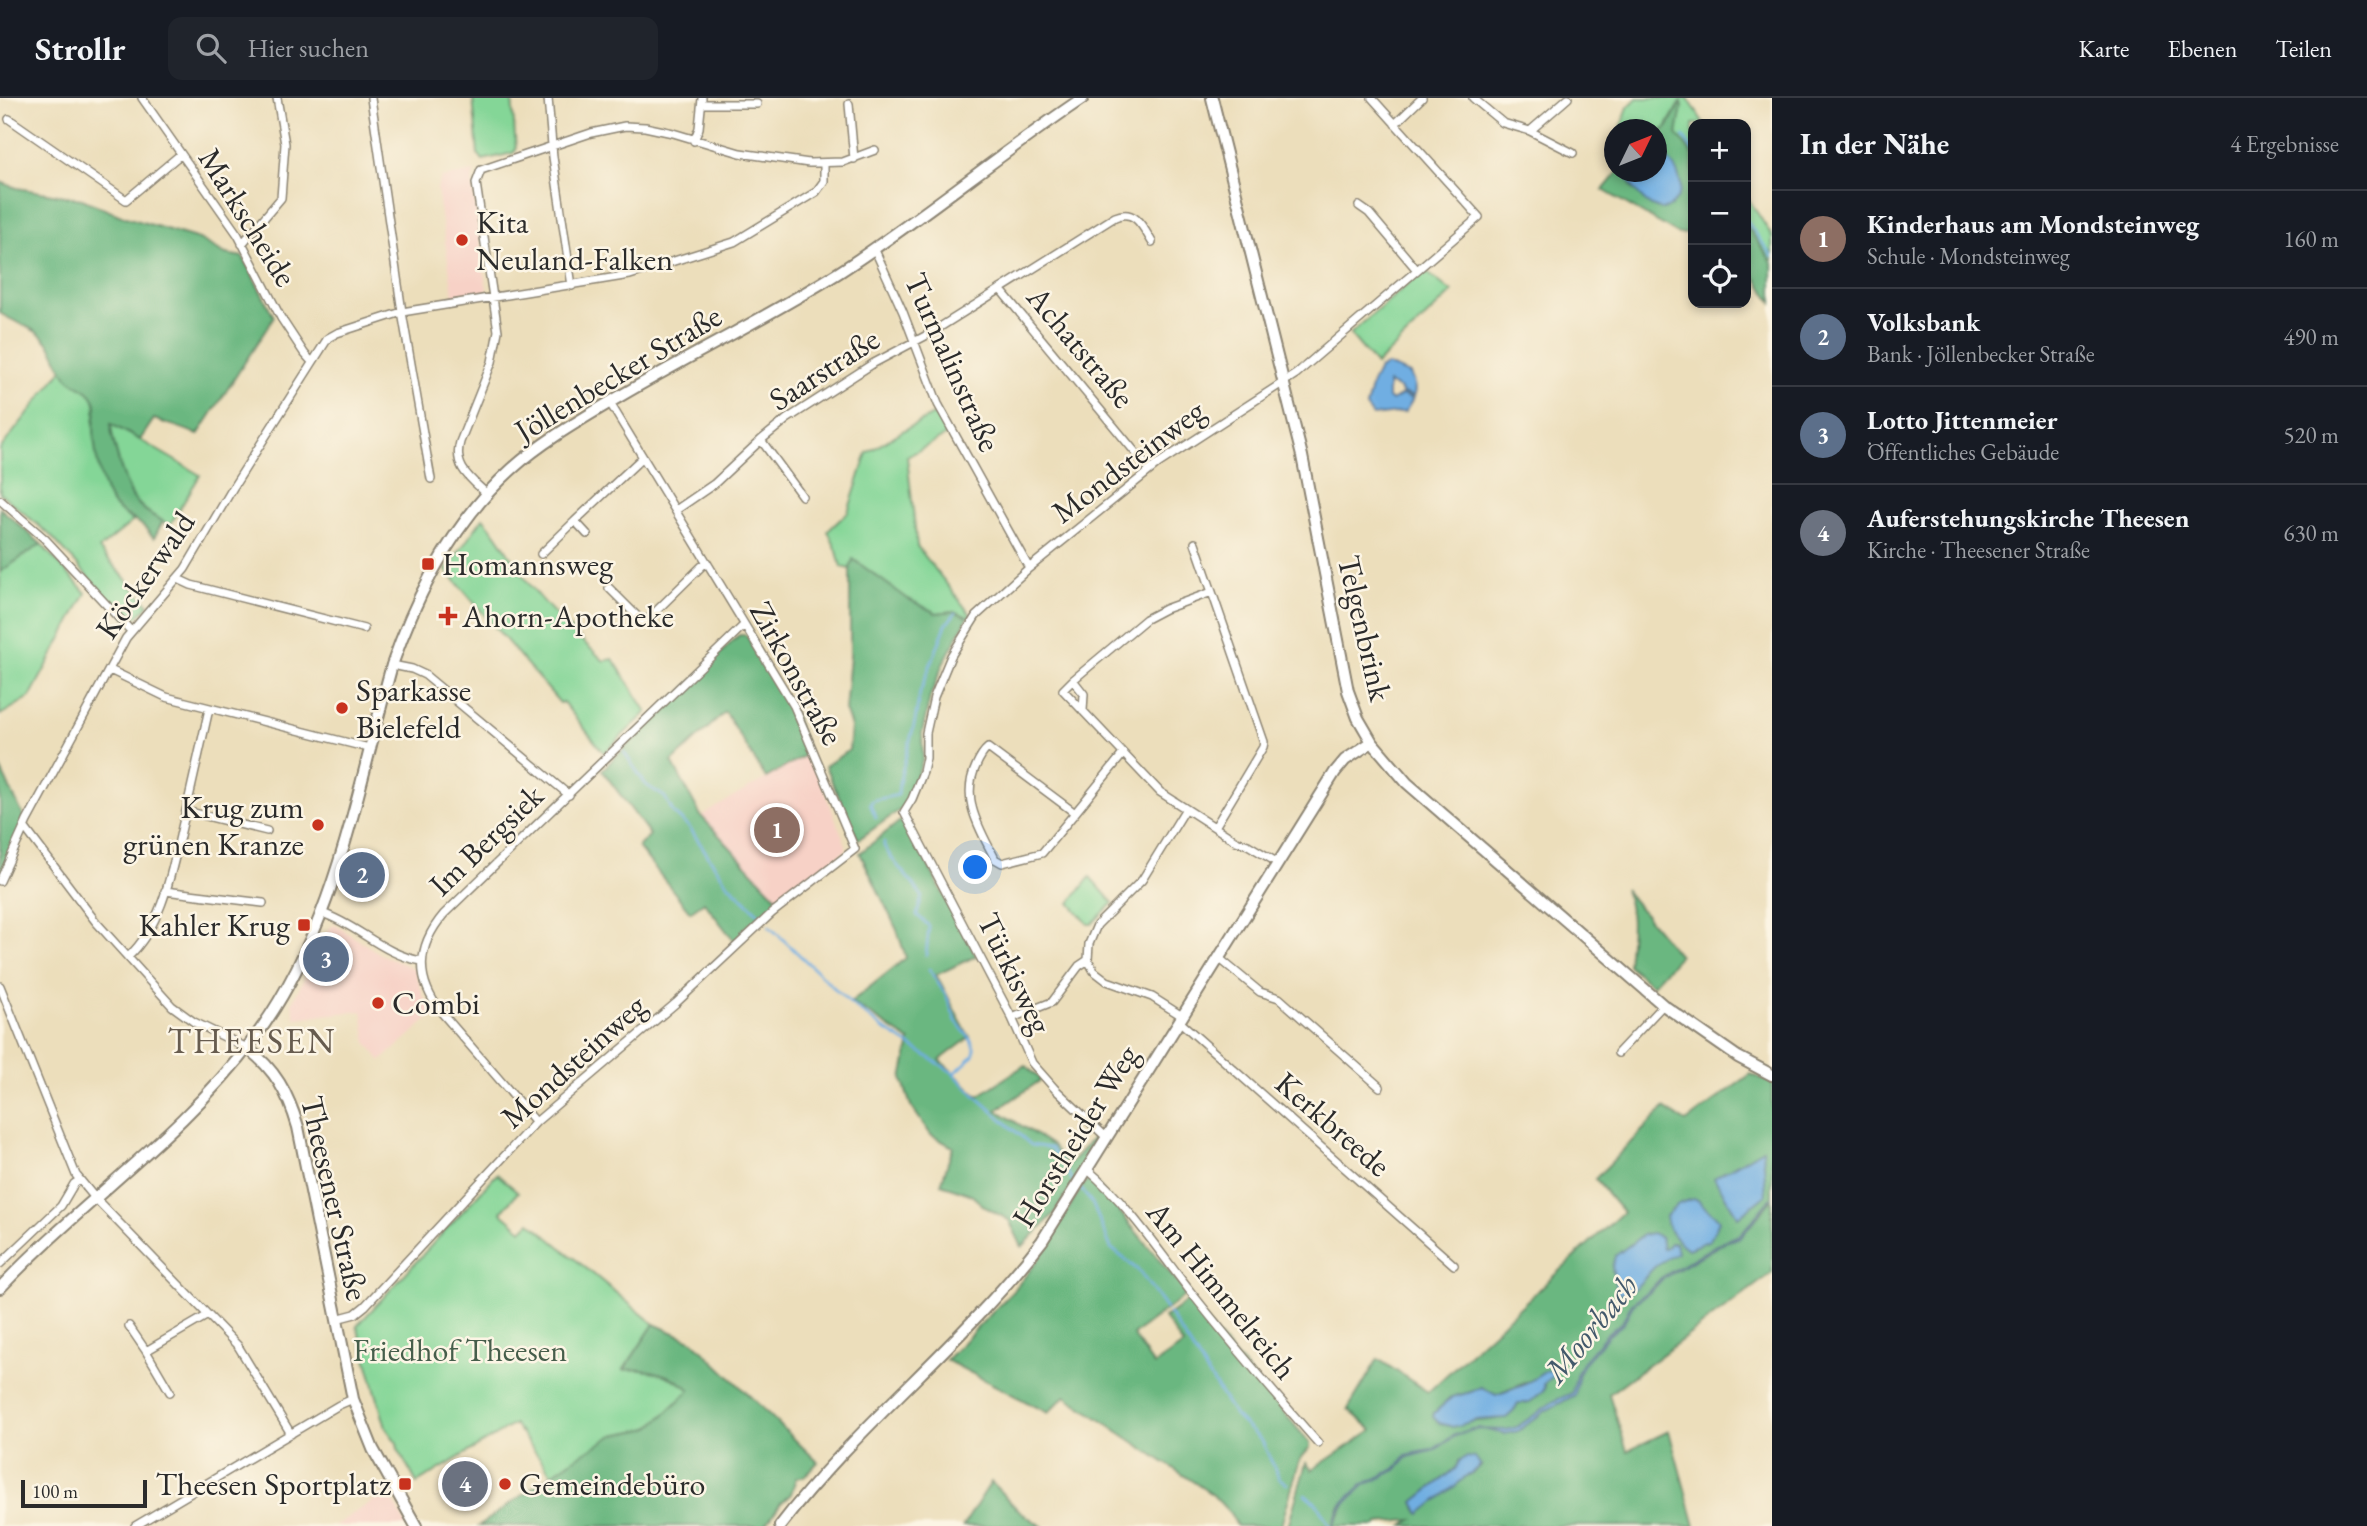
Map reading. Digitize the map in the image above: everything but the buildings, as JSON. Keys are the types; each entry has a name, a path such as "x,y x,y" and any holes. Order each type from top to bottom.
{"street":[{"name":"Markscheide","path":"142,98 242,244 281,318 312,362"},
{"path":"242,244 281,198 285,144 277,98"},
{"path":"371,98 402,312 431,479"},
{"path":"548,98 572,286"},
{"name":"Jöllenbecker Straße","path":"0,1288 177,1123 247,1048 270,1016 299,965 322,913 343,849 392,665 406,629 431,577 465,521 487,494 523,459 610,403 773,312 874,248 1083,98"},
{"name":"Telgenbrink","path":"1212,98 1302,456 1343,672 1358,718 1372,742 1407,783 1663,1005 1738,1057 1772,1075"},
{"path":"1372,98 1395,124 1422,98"},
{"path":"1473,98 1503,123 1530,131 1573,153"},
{"path":"1530,131 1568,98"},
{"path":"694,141 699,128 702,101 757,104"},
{"path":"849,104 854,159"},
{"path":"9,119 126,200 181,154"},
{"name":"Mondsteinweg","path":"904,812 923,772 926,733 933,703 951,656 972,619 1029,568 1150,470 1296,373 1479,217 1395,124"},
{"path":"487,494 463,471 457,455 496,349 498,331 476,183 477,174 488,166 509,162 591,133 625,126 645,127 740,153 824,164 854,159 875,150"},
{"name":"Köckerwald","path":"0,881 25,828 131,631 178,579 312,362 332,335 402,312 630,275 724,246 743,238 822,187 824,164"},
{"path":"1359,206 1369,213 1417,270"},
{"name":"Saarstraße","path":"676,509 714,484 787,419 1120,214 1131,215 1137,219 1153,242"},
{"name":"Turmalinstraße","path":"874,248 943,414 1029,568"},
{"name":"Achatstraße","path":"1000,289 1150,470"},
{"name":"Zirkonstraße","path":"610,403 794,706 855,849"},
{"name":"Saarstraße","path":"761,440 802,496"},
{"path":"541,554 642,458"},
{"path":"0,500 45,539 131,631"},
{"path":"575,521 587,534"},
{"path":"1195,543 1264,742 1215,827"},
{"path":"609,588 644,623 706,562"},
{"path":"178,579 191,585 364,629"},
{"path":"1212,592 1146,619 1063,690 1160,792 1185,810 1279,863"},
{"name":"Im Bergsiek","path":"422,961 429,935 444,914 744,625"},
{"path":"392,665 425,675 569,795"},
{"path":"110,670 161,695 369,748"},
{"path":"1073,680 1084,694 1083,711"},
{"path":"128,957 145,938 165,891 209,709"},
{"name":"Horstheider Weg","path":"780,1526 826,1472 970,1323 1031,1255 1340,764 1372,742"},
{"path":"1075,813 991,749 985,750 969,786 970,803 998,862 1042,853 1075,813 1123,754"},
{"path":"1012,1018 1052,1002 1079,966 1088,960 1089,944 1097,925 1142,880 1185,810"},
{"path":"186,811 267,831"},
{"name":"Türkisweg","path":"904,812 1012,1018 1028,1055 1041,1074 1106,1137"},
{"path":"25,828 87,912 184,1017 247,1048"},
{"name":"Mondsteinweg","path":"336,1319 355,1314 365,1306 536,1122 676,1003 772,914 855,849"},
{"path":"165,891 263,903"},
{"path":"322,913 390,952 422,961 424,982 434,1003 536,1122"},
{"path":"1219,958 1260,992 1279,998 1380,1087"},
{"name":"Kerkbreede","path":"1088,960 1094,971 1107,981 1146,994 1180,1018 1454,1265"},
{"path":"0,986 80,1180 238,1346 291,1434"},
{"path":"1618,1052 1663,1005"},
{"name":"Theesener Straße","path":"247,1048 262,1060 279,1080 294,1114 353,1399 373,1449 416,1526"},
{"name":"Am Himmelreich","path":"1087,1169 1134,1220 1246,1360 1318,1443"},
{"path":"0,1264 61,1206 74,1184 80,1180"},
{"path":"146,1352 208,1315"},
{"path":"129,1326 170,1392"},
{"path":"135,1526 353,1399"}],"shaded area":[{"name":"Kita Neuland-Falken","path":"474,172 472,181 487,290 482,295 454,300 437,189 441,178"},
{"path":"809,753 846,850 780,901 701,816"},
{"path":"335,925 382,955 415,969 423,996 435,1013 381,1061 367,1043 362,1011 295,1018 292,1003 329,928"},
{"path":"387,1492 407,1526 334,1526"}],"green space":[{"path":"473,98 512,98 516,150 513,153 483,160 478,154"},
{"path":"1637,98 1688,98 1701,119 1688,119 1688,148 1677,134 1682,106 1680,102 1667,126 1667,119 1624,119 1628,107"},
{"path":"1681,102 1677,134 1688,148 1688,233 1678,234 1603,190 1610,182 1630,182 1632,188 1657,208 1662,182 1667,182 1667,128"},
{"path":"0,182 17,188 82,199 119,215 199,239 226,254 243,257 274,317 198,435 154,419 140,440 111,424 119,462 133,498 146,511 163,521 154,538 143,526 117,508 106,492 96,454 96,407 92,396 67,377 44,338 0,313"},
{"path":"1751,203 1772,236 1772,262 1751,232"},
{"path":"1751,232 1772,262 1772,302 1751,270"},
{"path":"1424,270 1452,292 1376,365 1350,334"},
{"path":"63,369 70,379 93,397 95,438 103,483 111,502 133,521 99,549 149,605 133,621 127,619 50,535 0,493 0,449"},
{"path":"937,413 948,434 907,457 917,546 971,615 968,617 954,611 936,613 908,599 854,560 850,569 841,567 828,531 848,512 867,453"},
{"path":"111,423 200,475 170,525 146,510 130,492 116,451"},
{"path":"0,508 41,544 0,572"},
{"path":"483,518 524,577 552,611 604,661 613,659 647,712 604,753 563,702 560,703 446,570"},
{"path":"41,544 86,593 30,697 0,715 0,572"},
{"path":"853,559 908,599 936,613 954,611 968,617 943,664 930,697 922,733 923,759 909,799 901,809 859,839 825,766 849,750 851,727 845,710 850,656 850,569"},
{"path":"739,635 746,635 794,714 809,753 766,778 725,712 672,762 701,816 780,901 735,942 704,902 690,912 638,847 650,835 602,770"},
{"path":"0,768 27,823 0,878"},
{"path":"900,821 906,823 976,956 936,975 970,1037 940,1060 978,1096 1025,1065 1041,1080 997,1110 1053,1146 1066,1164 1095,1136 1099,1141 1055,1213 1022,1247 1009,1220 985,1207 970,1194 941,1184 953,1147 931,1135 911,1106 902,1079 910,1041 851,1002 906,958 897,930 860,853"},
{"path":"1090,877 1113,903 1092,924 1088,924 1070,903"},
{"path":"1624,889 1679,956 1652,985 1628,965 1631,917"},
{"path":"1751,1074 1772,1083 1772,1197 1740,1235 1723,1241 1661,1278 1649,1291 1662,1279 1725,1242 1741,1237 1772,1199 1772,1273 1609,1394 1627,1451 1669,1431 1695,1526 1404,1526 1412,1520 1378,1523 1377,1526 1333,1526 1347,1500 1339,1507 1332,1526 1288,1526 1306,1463 1312,1470 1372,1430 1348,1409 1378,1359 1428,1392 1623,1212 1595,1179 1664,1108 1686,1122","holes":["1534,1379 1545,1383 1545,1389 1529,1403 1518,1403 1513,1412 1497,1419 1467,1422 1434,1413 1452,1397 1481,1387 1496,1395","1460,1460 1481,1466 1419,1513 1414,1502 1455,1469"]},
{"name":"Friedhof Theesen","path":"497,1174 518,1192 501,1212 522,1230 530,1222 654,1324 624,1369 660,1374 691,1390 650,1428 614,1435 552,1474 514,1424 417,1483 397,1443 386,1428 357,1326"},
{"path":"1093,1179 1187,1294 1133,1335 1154,1365 1183,1345 1164,1318 1190,1299 1211,1328 1310,1443 1310,1448 1300,1459 1281,1526 1237,1526 1230,1513 1213,1495 1065,1396 1048,1413 946,1360 1014,1290 1038,1260 1084,1183"},
{"path":"654,1324 693,1341 818,1462 805,1476 796,1478 791,1494 765,1526 479,1526 575,1458 614,1435 650,1428 690,1390 660,1373 624,1370"},
{"path":"991,1482 1020,1512 1042,1526 963,1526"}],"water":[{"path":"1667,159 1677,172 1681,185 1676,200 1665,209 1645,201 1631,183 1667,182"},
{"path":"1387,365 1410,374 1414,397 1402,393 1388,383 1388,398 1392,401 1402,395 1413,399 1405,412 1373,416 1366,407 1372,383 1379,369"},
{"path":"1763,1149 1766,1195 1738,1217 1714,1178"},
{"path":"1772,1197 1741,1237 1724,1242 1662,1279 1650,1292 1633,1304 1624,1323 1608,1336 1585,1362 1579,1373 1575,1395 1545,1411 1518,1431 1505,1434 1484,1429 1506,1430 1517,1427 1554,1401 1572,1393 1583,1361 1606,1335 1623,1321 1632,1303 1661,1278 1723,1241 1740,1235"},
{"path":"1692,1199 1698,1200 1719,1221 1710,1240 1688,1249 1673,1235 1666,1216 1678,1204"},
{"path":"1652,1233 1661,1238 1663,1249 1670,1243 1675,1243 1677,1253 1657,1265 1635,1288 1617,1294 1612,1267 1615,1256 1643,1235"},
{"path":"1553,1370 1553,1376 1544,1384 1545,1389 1529,1403 1518,1403 1506,1418 1477,1420 1453,1427 1439,1423 1433,1417 1452,1397 1481,1387 1496,1395"},
{"path":"1475,1429 1455,1436 1435,1450 1408,1457 1396,1470 1363,1486 1341,1508 1332,1526 1340,1507 1362,1485 1395,1469 1407,1455 1434,1449 1455,1435"},
{"path":"1466,1457 1475,1458 1481,1465 1420,1514 1414,1502"}],"waterway":[{"path":"1683,136 1688,144"},
{"path":"1751,227 1772,256"},
{"path":"876,818 870,803 898,795 920,692 946,625 955,613"},
{"path":"624,752 646,785 665,797 673,812 689,827 726,882 760,915"},
{"path":"884,842 892,859 922,896 917,915 929,926 926,956"},
{"path":"769,926 850,1003 881,1027 952,1072 1031,1145 1051,1148 1073,1181"},
{"path":"929,969 947,997 956,1021 971,1040 975,1050 973,1056 954,1074"},
{"path":"1080,1188 1092,1203 1111,1248 1139,1271 1166,1309"},
{"path":"1169,1313 1235,1416 1262,1441 1279,1478 1287,1484"},
{"path":"1305,1494 1317,1504 1330,1526"}],"place":[{"name":"Kita Neuland-Falken","path":"462,240"},
{"name":"Homannsweg","path":"428,564"},
{"name":"Ahorn-Apotheke","path":"448,616"},
{"name":"Sparkasse Bielefeld","path":"342,708"},
{"name":"Krug zum grünen Kranze","path":"318,825"},
{"name":"Kinderhaus am Mondsteinweg","path":"777,830"},
{"name":"Volksbank","path":"362,875"},
{"name":"Kahler Krug","path":"304,925"},
{"name":"Lotto Jittenmeier","path":"326,959"},
{"name":"Combi","path":"378,1003"},
{"name":"Theesen Sportplatz","path":"405,1484"},
{"name":"Auferstehungskirche Theesen","path":"465,1484"},
{"name":"Gemeindebüro","path":"505,1484"}],"district":[{"name":"THEESEN","path":"252,1041"}],"water label":[{"name":"Moorbach","path":"1590,1328"}]}
